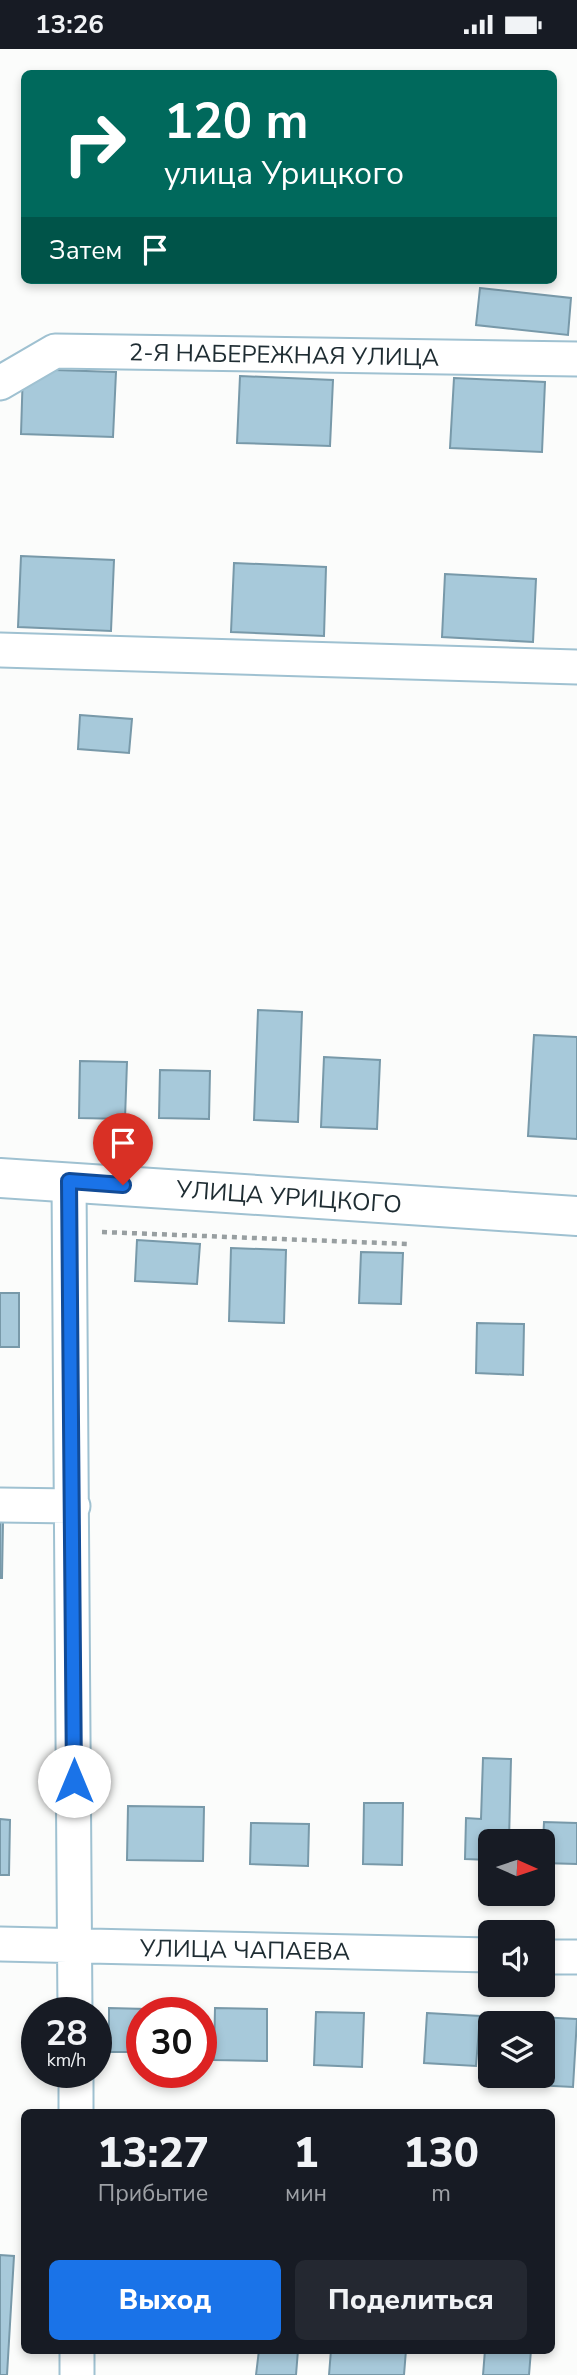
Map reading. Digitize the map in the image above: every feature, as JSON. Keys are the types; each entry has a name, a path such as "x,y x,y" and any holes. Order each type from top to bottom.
{"street":[{"name":"2-Я НАБЕРЕЖНАЯ УЛИЦА","path":"0,383 55,351 577,359"},
{"path":"0,650 577,667"},
{"name":"УЛИЦА УРИЦКОГО","path":"0,1178 577,1216"},
{"path":"69,1181 75,1997"},
{"path":"0,1505 73,1506"},
{"name":"УЛИЦА ЧАПАЕВА","path":"0,1944 478,1955"},
{"path":"555,1957 577,1957"},
{"path":"76,2088 76,2109"},
{"path":"76,2354 77,2375"}],"path":[{"path":"69,1230 412,1245"}],"building":[{"path":"480,288 571,298 568,335 476,325"},
{"path":"23,369 116,372 113,437 21,434"},
{"path":"240,376 333,380 330,446 237,443"},
{"path":"454,378 545,382 542,452 450,448"},
{"path":"21,556 114,560 111,631 18,627"},
{"path":"234,563 326,567 324,636 231,632"},
{"path":"445,574 536,579 533,642 442,637"},
{"path":"80,715 132,719 129,753 78,749"},
{"path":"258,1010 302,1012 298,1122 254,1120"},
{"path":"534,1035 577,1037 577,1139 528,1136"},
{"path":"324,1057 380,1060 377,1129 321,1127"},
{"path":"80,1061 127,1062 125,1119 79,1118"},
{"path":"160,1070 210,1071 209,1119 159,1118"},
{"path":"137,1240 200,1244 197,1284 135,1281"},
{"path":"231,1248 286,1250 284,1323 229,1321"},
{"path":"361,1252 403,1253 401,1304 359,1303"},
{"path":"0,1293 19,1293 19,1347 0,1347"},
{"path":"477,1323 524,1324 523,1375 476,1373"},
{"path":"0,1521 3,1521 2,1578 0,1578"},
{"path":"483,1758 511,1759 509,1829 478,1829 478,1860 465,1859 466,1818 481,1819"},
{"path":"364,1803 403,1803 402,1865 363,1864"},
{"path":"128,1806 204,1807 203,1861 127,1860"},
{"path":"0,1819 10,1820 9,1875 0,1875"},
{"path":"544,1822 577,1823 577,1864 555,1863 555,1829 544,1829"},
{"path":"251,1823 309,1824 308,1866 250,1864"},
{"path":"112,2008 126,2008 126,2052 112,2052"},
{"path":"217,2008 267,2009 267,2061 217,2060"},
{"path":"316,2012 364,2013 362,2067 314,2065"},
{"path":"427,2013 478,2016 476,2066 424,2063"},
{"path":"555,2018 577,2019 573,2087 555,2086"},
{"path":"0,2255 14,2256 7,2375 0,2375"},
{"path":"259,2354 298,2354 296,2375 256,2375"},
{"path":"331,2354 406,2354 404,2375 329,2375"},
{"path":"485,2354 531,2354 529,2375 483,2375"}],"route":[{"path":"74,1781 69,1181 123,1185"}]}
